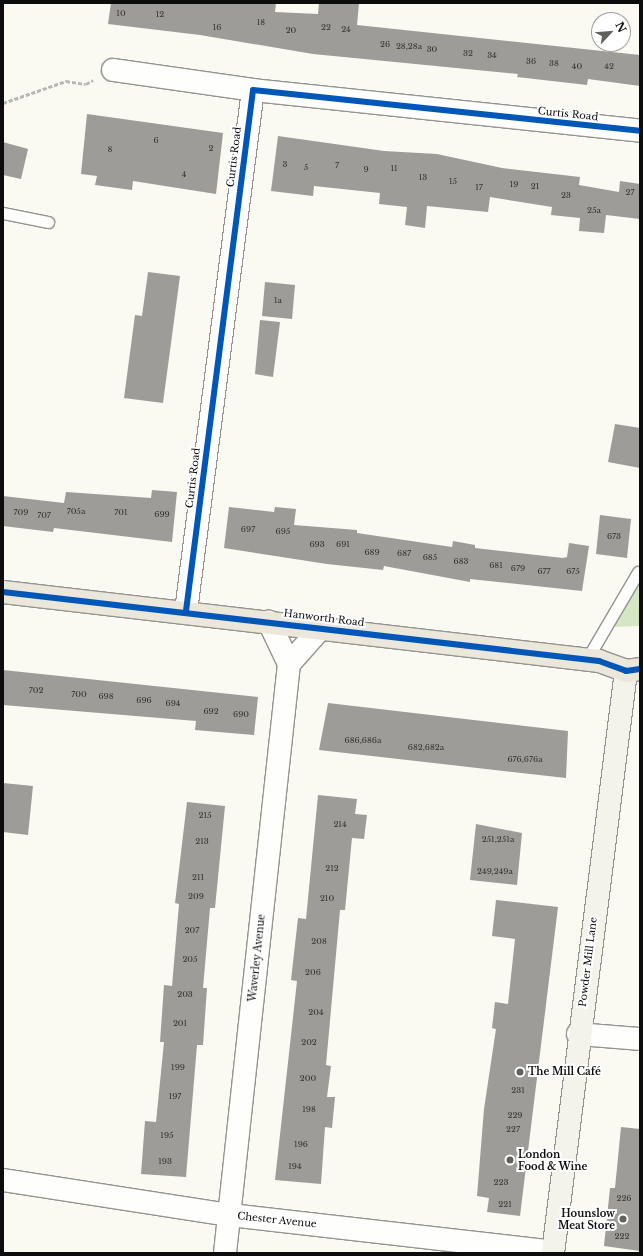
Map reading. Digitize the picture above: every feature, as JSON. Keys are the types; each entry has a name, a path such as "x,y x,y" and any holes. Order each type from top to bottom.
{"main road":[{"name":"Hanworth Road","path":"3,592 587,659 633,670"}],"street":[{"name":"Curtis Road","path":"113,70 253,90 640,131"},
{"name":"Curtis Road","path":"186,612 253,90"},
{"path":"269,622 289,664 321,628"},
{"name":"Waverley Avenue","path":"225,1253 289,664"},
{"name":"Powder Mill Lane","path":"553,1252 578,1034 633,670"},
{"path":"578,1034 640,1039"},
{"name":"Chester Avenue","path":"3,1180 230,1215 553,1252"}],"lane":[{"path":"3,213 48,222"},
{"path":"587,659 638,572"}],"path":[{"path":"3,103 66,81 86,84 113,70"}],"green space":[{"path":"640,582 640,626 612,627"}],"building":[{"path":"111,3 276,3 275,12 318,14 319,3 359,3 357,25 591,50 591,52 612,52 640,55 640,86 588,79 587,85 517,77 518,74 313,54 200,35 108,24"},
{"path":"87,114 223,133 216,194 133,181 132,190 95,185 97,176 81,174"},
{"path":"278,136 384,151 437,154 502,168 580,177 579,185 619,192 620,181 640,184 640,219 606,215 604,233 579,231 580,218 551,215 552,207 490,197 488,212 427,206 425,228 405,225 407,207 379,204 380,193 314,186 313,196 271,191"},
{"path":"3,142 28,149 21,179 3,175"},
{"path":"148,272 180,276 163,403 124,398 135,315 142,316"},
{"path":"265,282 295,285 292,319 262,316"},
{"path":"260,320 280,322 273,377 255,374"},
{"path":"615,424 640,428 640,468 608,462"},
{"path":"152,490 177,492 172,542 54,528 53,532 3,526 3,496 64,503 66,492 151,498"},
{"path":"229,507 274,512 275,507 296,509 294,525 357,530 357,533 452,547 453,541 475,545 475,548 563,558 567,557 569,543 589,546 582,591 470,579 470,582 384,566 383,570 327,564 224,548"},
{"path":"600,515 631,519 627,558 596,554"},
{"path":"3,670 258,697 254,735 195,730 196,721 3,705"},
{"path":"328,703 568,731 566,778 319,750"},
{"path":"3,783 33,786 28,835 3,832"},
{"path":"318,795 357,799 355,814 367,815 364,839 352,838 345,910 340,910 326,1065 331,1066 327,1097 335,1097 332,1128 325,1127 321,1184 275,1180 297,981 291,980 298,918 306,919"},
{"path":"187,802 225,806 215,908 210,908 203,988 207,988 203,1045 197,1045 186,1177 141,1174 145,1121 156,1122 164,1042 160,1042 164,985 172,986 179,904 175,903"},
{"path":"476,824 522,833 517,885 470,880"},
{"path":"496,900 558,907 520,1216 487,1212 489,1198 477,1196 484,1109 496,1029 492,1028 495,1002 508,1004 515,939 492,936"},
{"path":"621,1127 640,1129 640,1251 604,1246 610,1188 615,1188"}],"cycle path":[{"path":"186,611 253,90 640,131"},
{"path":"3,592 599,661 626,671 640,669"}],"place":[{"name":"The Mill Café","path":"520,1072"},
{"name":"London Food & Wine","path":"510,1160"},
{"name":"Hounslow Meat Store","path":"623,1219"}]}
